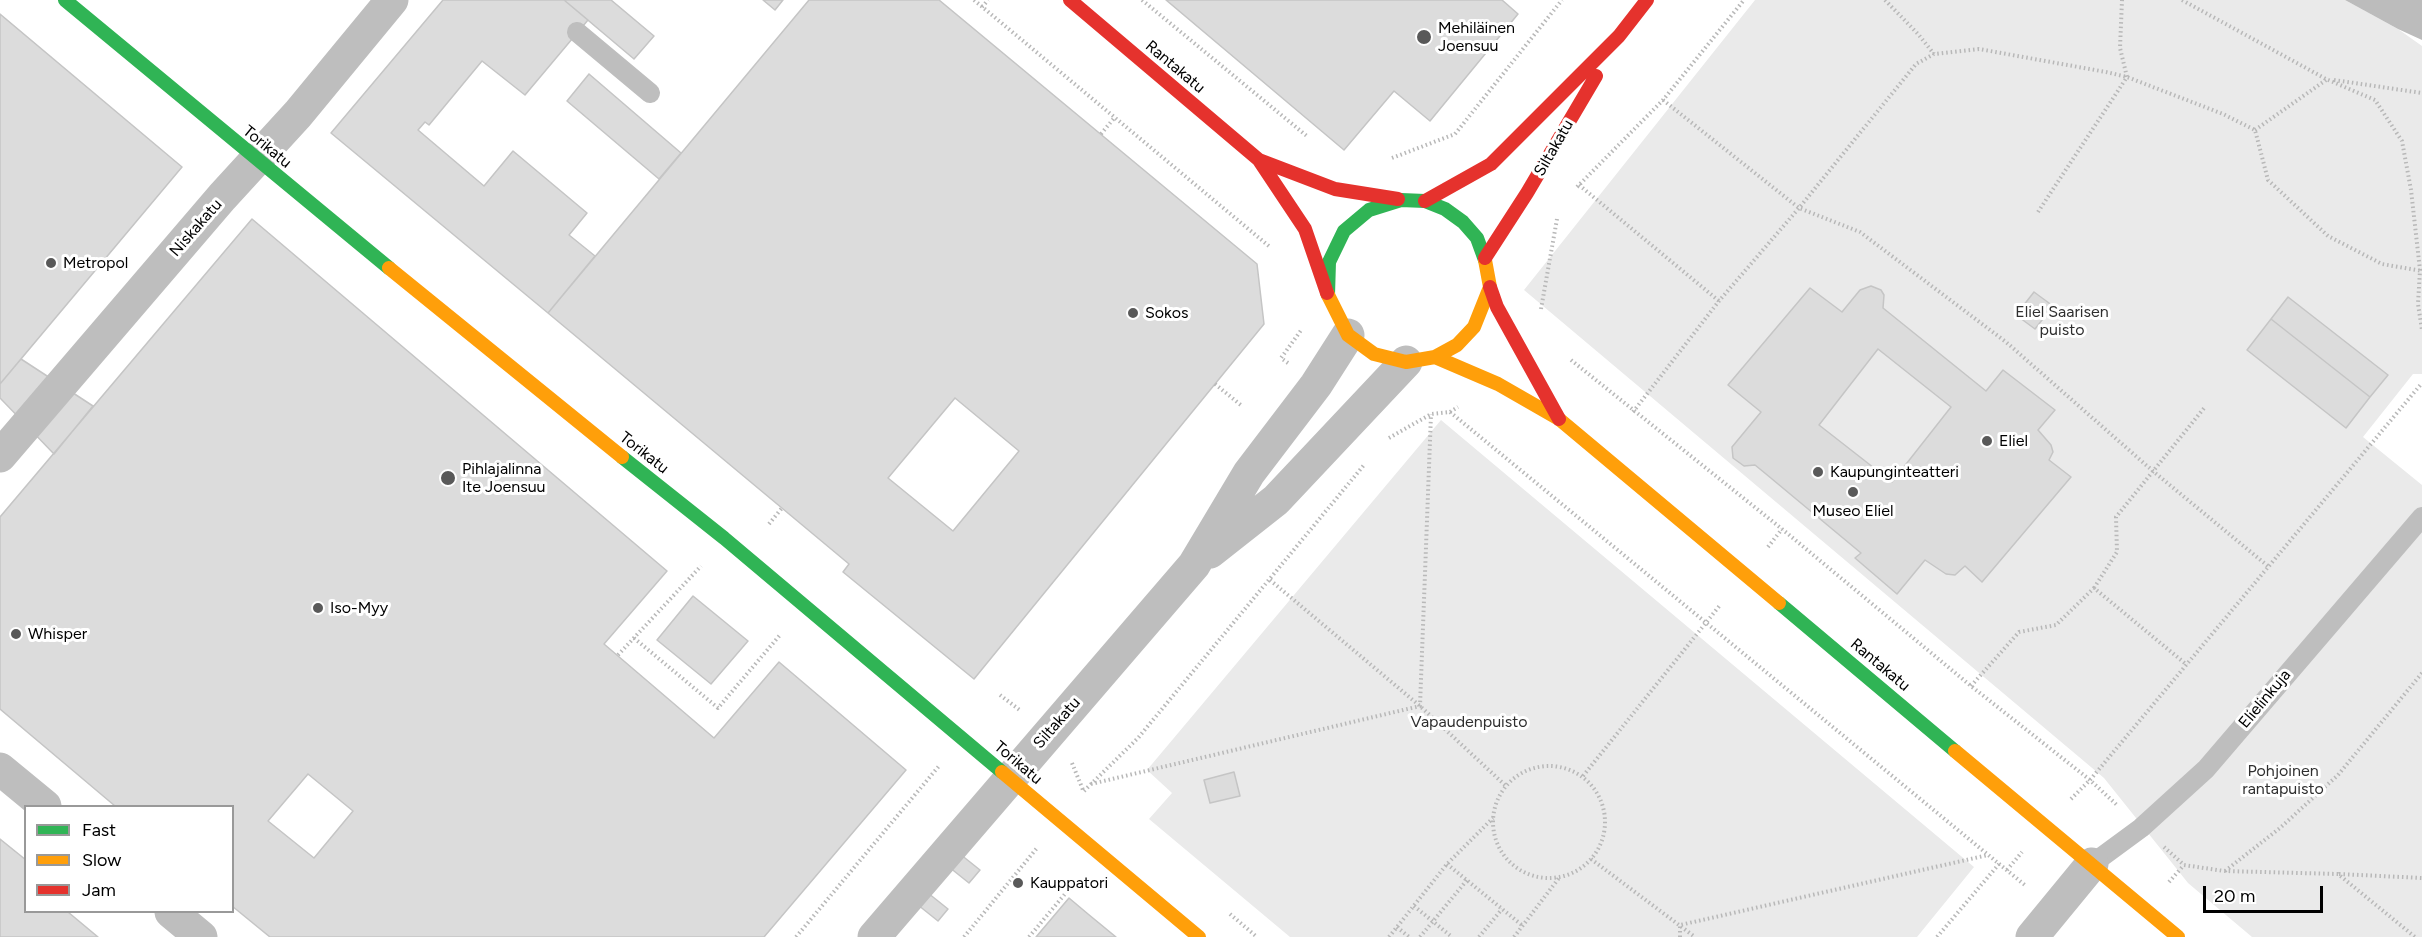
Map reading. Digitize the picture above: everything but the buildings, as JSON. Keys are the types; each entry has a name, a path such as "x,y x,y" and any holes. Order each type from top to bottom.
{"main road":[{"name":"Torikatu","path":"65,0 501,361 724,538 1198,937"},
{"name":"Rantakatu","path":"1070,0 1259,160 1305,229 1329,295"},
{"name":"Siltakatu","path":"1425,201 1491,164 1619,36 1647,0"},
{"name":"Siltakatu","path":"1485,258 1527,193 1619,36"},
{"name":"Rantakatu","path":"1259,160 1335,189 1401,200"},
{"path":"1401,200 1425,201 1445,209 1463,222 1477,238 1485,258 1490,287 1474,327 1457,345 1420,359 1374,354 1348,335 1329,295 1329,262 1344,231 1369,210 1401,200"},
{"name":"Rantakatu","path":"1490,287 1497,307 1560,420"},
{"name":"Rantakatu","path":"1420,359 1498,384 1560,420 2178,937"}],"street":[{"name":"Niskakatu","path":"0,456 256,159 298,114 393,0"},
{"name":"Siltakatu","path":"873,937 1194,565 1249,473 1316,385 1348,335"},
{"name":"Siltakatu","path":"1194,565 1276,500 1420,359"},
{"path":"0,769 43,805"},
{"path":"2032,937 2092,864"},
{"path":"172,913 201,937"}],"lane":[{"path":"577,32 650,93"},
{"name":"Elielinkuja","path":"2092,864 2141,828 2206,769 2422,517"}],"path":[{"path":"974,0 1273,249"},
{"path":"982,7 988,0"},
{"path":"1142,0 1317,144"},
{"path":"1386,161 1455,135 1562,0"},
{"path":"1573,193 1578,184 1664,100 1744,0"},
{"path":"1885,0 1935,54"},
{"path":"2038,212 2127,77 2120,48 2122,0"},
{"path":"2182,0 2326,79 2375,100 2402,141 2412,190 2421,270 2418,304 2422,330"},
{"path":"1634,412 1719,301 1799,208 1916,64 1935,54 1979,49 2127,77 2223,114 2254,130 2268,180 2328,236 2382,264 2421,270"},
{"path":"2254,130 2326,79 2422,93"},
{"path":"1664,100 1799,208 1860,232 2006,342 2154,472 2269,567"},
{"path":"1101,134 1115,117"},
{"path":"1578,184 1719,301"},
{"path":"1526,360 1538,326 1557,218 1563,210"},
{"path":"1281,358 1303,328 1300,318"},
{"path":"1568,357 1782,529 1971,686 2090,780 2422,384"},
{"path":"1215,384 1242,406"},
{"path":"1384,440 1431,414 1450,412 1498,384"},
{"path":"1971,686 2019,632 2056,625 2094,588 2117,552 2116,517 2205,407"},
{"path":"1450,412 2007,870"},
{"path":"1420,706 1431,414"},
{"path":"1060,819 1090,784 1138,738 1370,458"},
{"path":"769,524 782,508"},
{"path":"618,655 704,563"},
{"path":"1270,580 1420,706 1506,786"},
{"path":"2094,588 2187,665"},
{"path":"1582,776 1706,623"},
{"path":"634,638 718,708 780,635"},
{"path":"2224,871 2280,828 2337,775 2422,673"},
{"path":"1090,784 1420,706"},
{"path":"796,937 943,761"},
{"path":"1542,765 1563,767 1582,776 1598,794 1605,816 1603,839 1591,859 1572,874 1560,877 1540,878 1520,870 1504,856 1495,838 1493,817 1497,800 1506,786 1522,772 1542,765"},
{"path":"1389,937 1447,864 1493,817"},
{"path":"964,937 1042,842"},
{"path":"1680,925 1989,855"},
{"path":"1591,859 1695,937"},
{"path":"1447,864 1523,926"},
{"path":"1936,937 1999,864"},
{"path":"2184,865 2224,871 2422,878"},
{"path":"1029,937 1081,874"},
{"path":"2338,874 2415,937"},
{"path":"1514,937 1560,877"},
{"path":"1420,937 1467,880"},
{"path":"1414,906 1452,937"},
{"path":"1479,937 1502,909"},
{"path":"1680,925 1680,937"},
{"path":"1397,927 1408,937"}],"green space":[{"name":"Eliel Saarisen puisto","path":"1755,0 2345,0 2398,29 2422,46 2422,374 2413,374 2363,437 2422,485 2422,937 2252,937 2188,883 2104,778 1524,290"},
{"name":"Vapaudenpuisto","path":"1441,420 1974,867 1917,937 1290,937 1149,819 1172,793 1147,770"}],"shaded area":[{"path":"2345,0 2422,0 2422,40 2398,29"}],"traffic: fast":[{"path":"65,0 389,268"},
{"path":"1328,295 1329,262 1344,231 1369,210 1401,200 1425,201 1445,209 1463,222 1477,238 1485,260"},
{"path":"622,457 724,538 1002,772"},
{"path":"1779,603 1955,751"}],"traffic: slow":[{"path":"1327,293 1348,335 1374,354 1406,362 1435,357 1457,345 1474,327 1490,287 1485,260"},
{"path":"389,268 622,457"},
{"path":"1435,357 1498,384 1559,419 1779,603"},
{"path":"1955,751 2178,937"},
{"path":"1002,772 1199,937"}],"traffic: jam":[{"path":"1070,0 1259,160 1305,229 1327,293"},
{"path":"1425,201 1491,164 1619,36 1647,0"},
{"path":"1485,258 1527,193 1596,76"},
{"path":"1259,160 1335,189 1398,199"},
{"path":"1490,287 1497,307 1559,419"}],"place":[{"name":"Mehiläinen Joensuu","path":"1424,37"},
{"name":"Metropol","path":"51,263"},
{"name":"Sokos","path":"1133,313"},
{"name":"Eliel","path":"1987,441"},
{"name":"Kaupunginteatteri","path":"1818,472"},
{"name":"Pihlajalinna Ite Joensuu","path":"448,478"},
{"name":"Museo Eliel","path":"1853,492"},
{"name":"Iso-Myy","path":"318,608"},
{"name":"Whisper","path":"16,634"},
{"name":"Kauppatori","path":"1018,883"}],"park label":[{"name":"Pohjoinen rantapuisto","path":"2283,780"}]}
